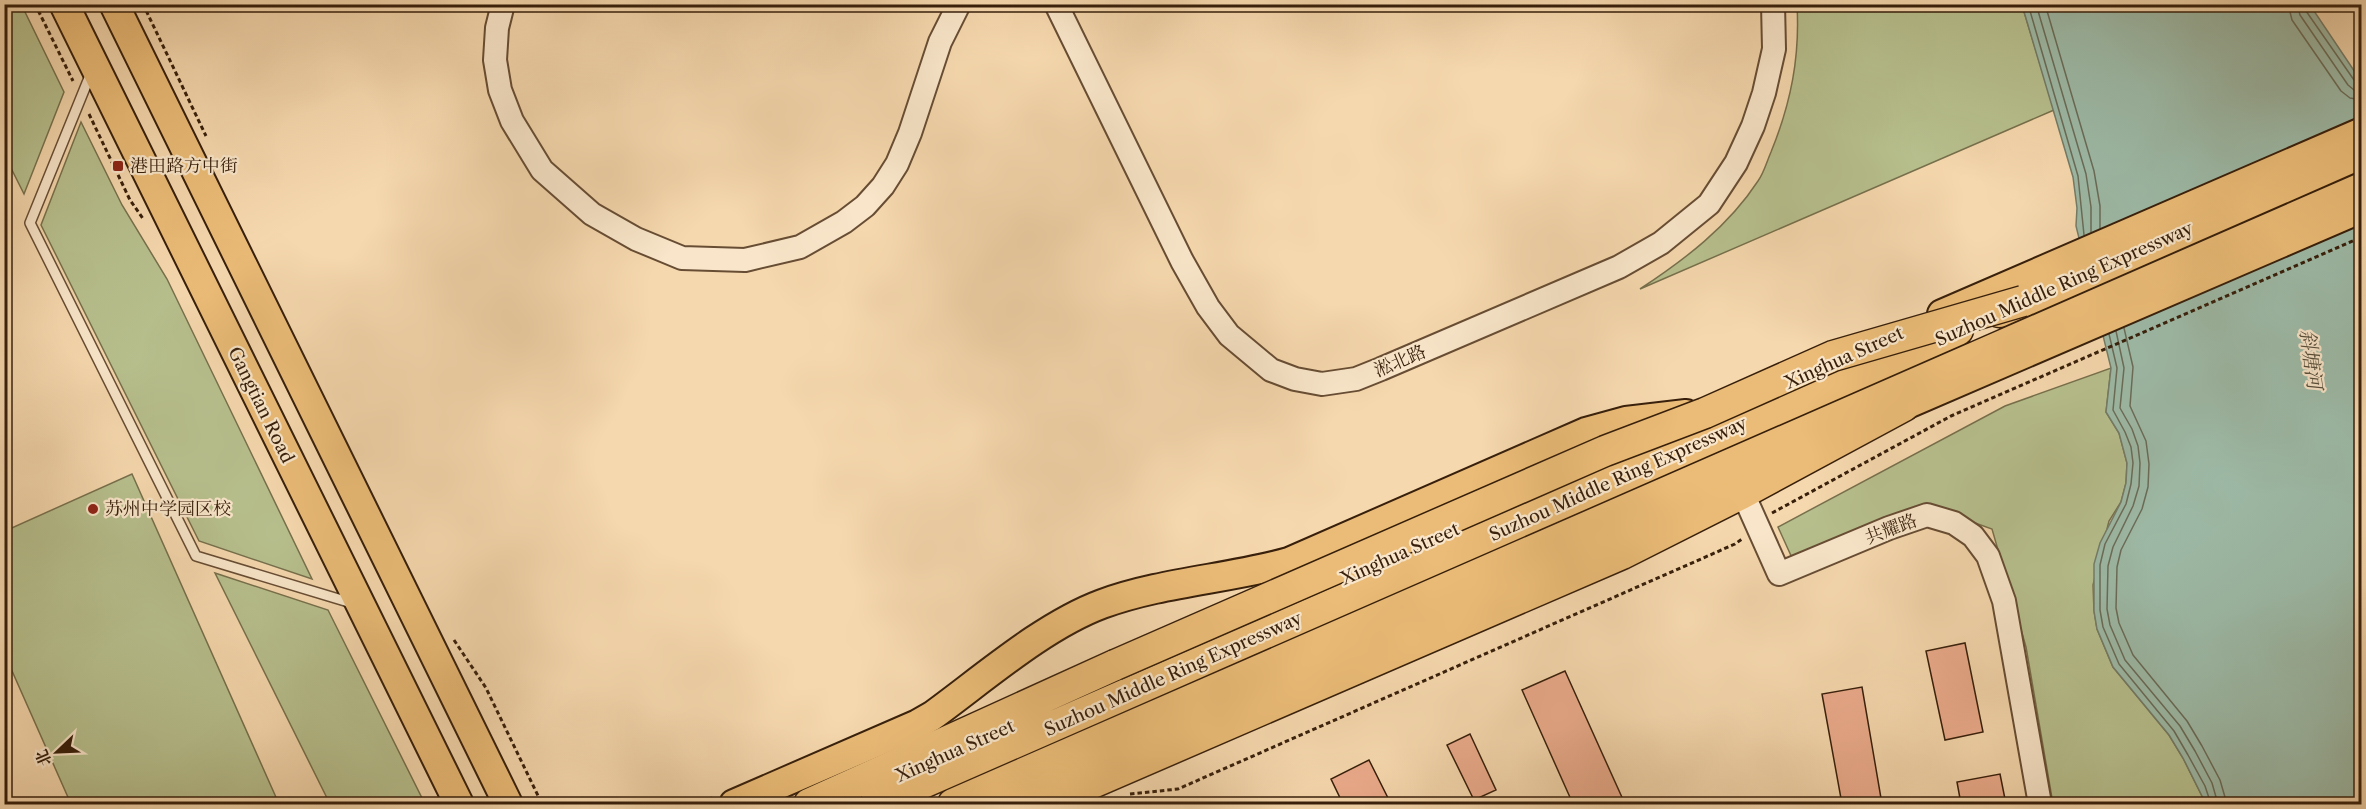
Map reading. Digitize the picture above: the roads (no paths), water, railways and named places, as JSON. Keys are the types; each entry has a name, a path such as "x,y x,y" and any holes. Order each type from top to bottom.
{"highway":[{"name":"Suzhou Middle Ring Expressway","path":"875,804 2361,153"},
{"name":"Suzhou Middle Ring Expressway","path":"953,804 2361,188"},
{"path":"809,804 1115,665 1605,451 1705,413 1833,356 2022,302"},
{"path":"1044,804 1622,554 1739,486 1909,404"}],"main road":[{"name":"Gangtian Road","path":"64,4 459,804"},
{"path":"114,4 508,804"},
{"name":"Xinghua Street","path":"834,804 2075,255 2361,132"},
{"path":"1909,404 2361,208"},
{"path":"734,804 932,717 1058,624 1102,604 1132,595 1289,562 1606,425 1724,411"},
{"path":"992,804 1739,486"}],"street":[{"path":"503,4 497,28 495,60 500,90 512,121 542,170 592,214 636,239 682,258 745,260 800,247 844,222 865,206 883,186 897,164 910,134 940,42 959,4"},
{"name":"淞北路","path":"1056,4 1182,261 1208,307 1229,335 1271,370 1295,379 1322,384 1356,379 1619,267 1661,243 1709,204 1736,163 1757,115 1774,49 1773,4"},
{"name":"共耀路","path":"1739,486 1779,573 1927,515 1954,522 1973,536 1988,556 2004,601 2040,804"}],"lane":[{"path":"94,65 30,224 196,556 361,606"}],"water":[{"name":"斜塘河","path":"2022,5 2310,5 2361,81 2361,804 2206,804 2169,735 2113,667 2097,629 2094,611 2094,564 2100,543 2121,502 2126,483 2127,463 2119,433 2106,412 2111,368 2076,226 2077,208 2073,177"}],"place":[{"name":"港田路方中街","path":"118,166"},
{"name":"苏州中学园区校","path":"93,509"}]}
